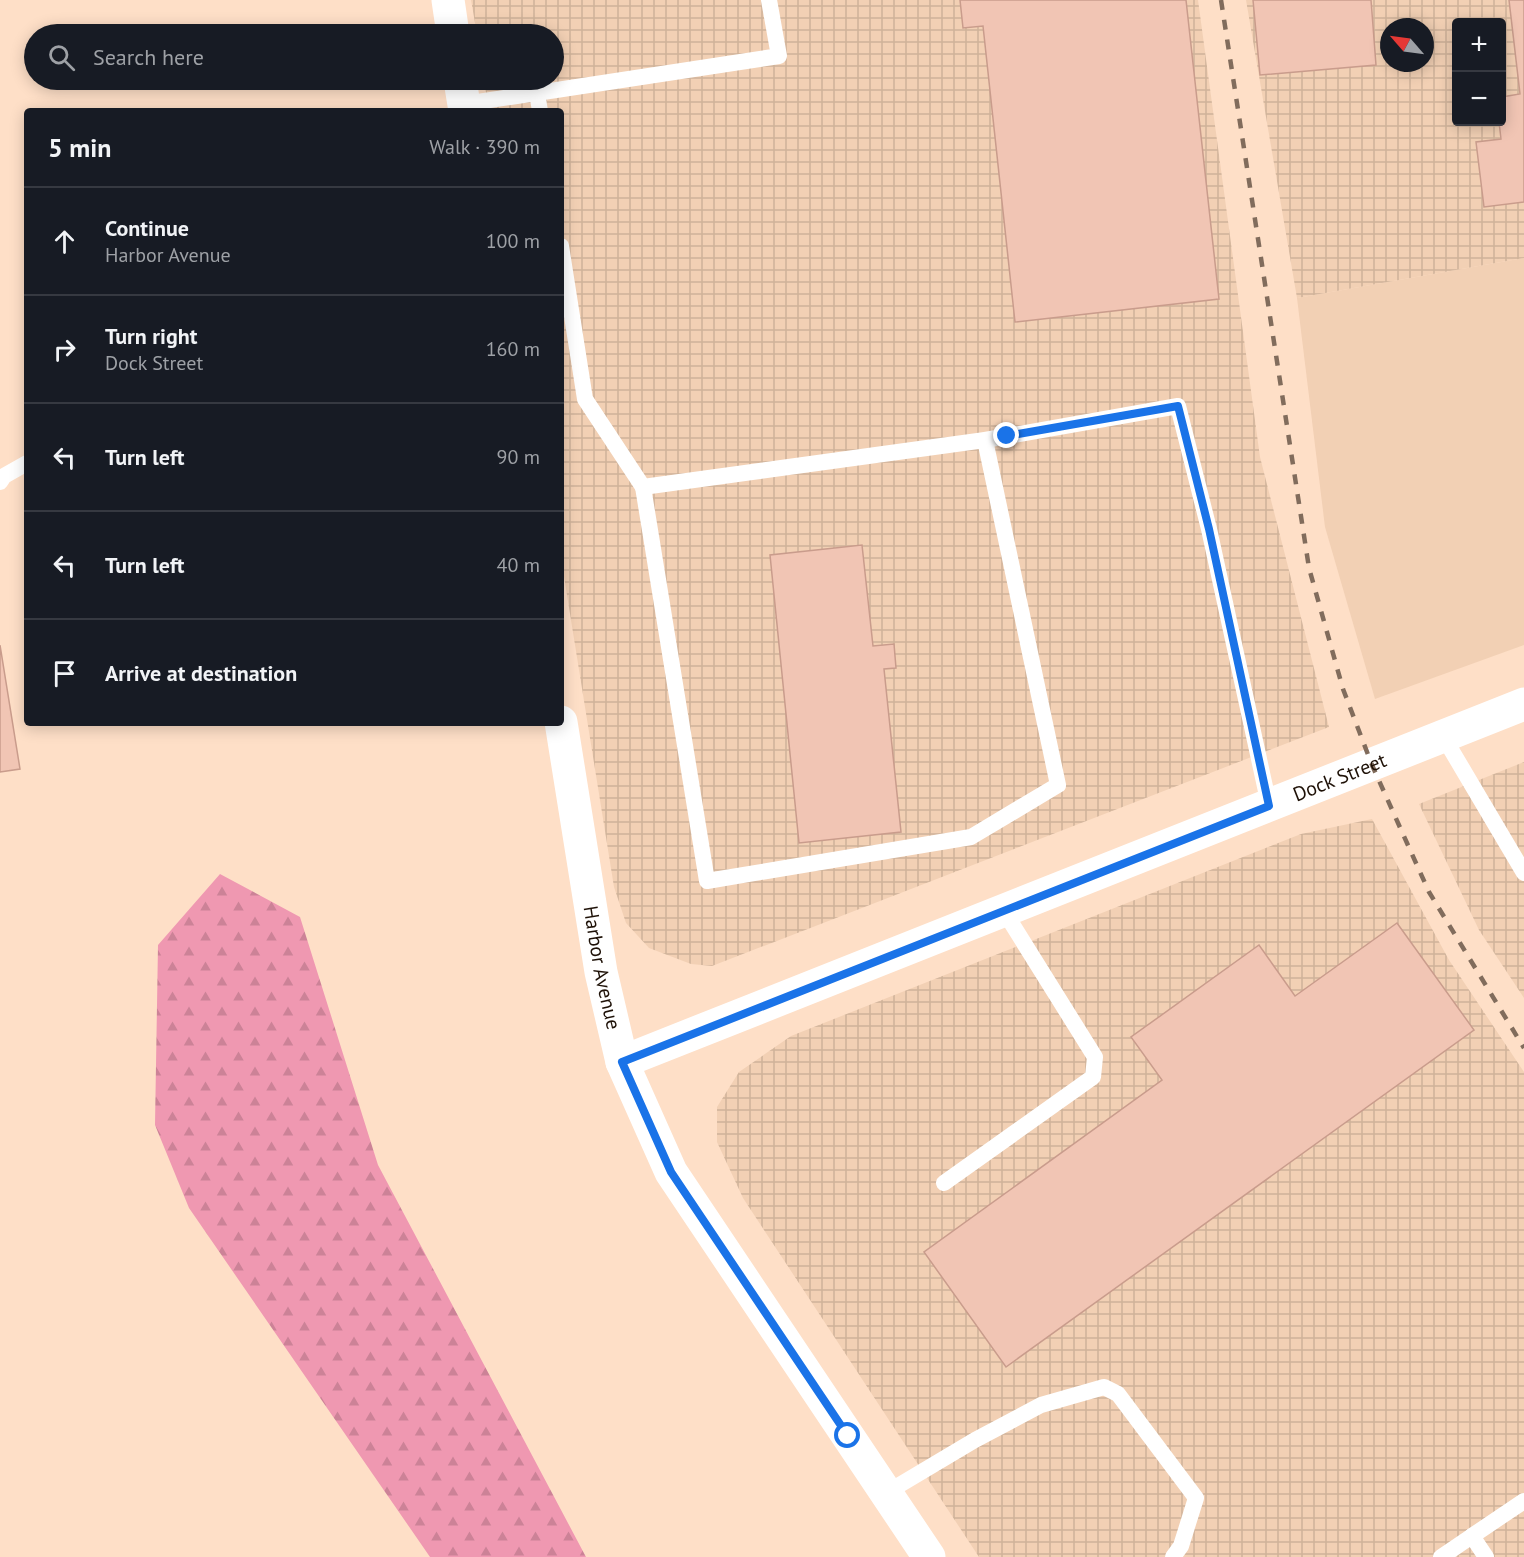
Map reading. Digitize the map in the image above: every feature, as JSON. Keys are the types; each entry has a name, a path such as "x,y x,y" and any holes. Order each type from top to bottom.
{"street":[{"path":"448,0 452,24"},
{"name":"Dock Street","path":"622,1062 1524,704"},
{"name":"Harbor Avenue","path":"562,726 601,972 622,1062 671,1172 928,1557"}],"lane":[{"path":"564,89 779,56 769,0"},
{"path":"463,98 557,90"},
{"path":"537,93 540,108"},
{"path":"564,265 585,399 643,487 707,881 971,837 1058,785 985,440"},
{"path":"643,487 985,440 1178,406 1209,529 1269,806"},
{"path":"0,482 4,476 24,465"},
{"path":"1443,736 1524,873"},
{"path":"944,1183 1093,1077 1095,1057 1004,911"},
{"path":"886,1493 975,1440 1041,1405 1104,1387 1118,1394 1196,1498 1181,1546 1173,1557"},
{"path":"1441,1557 1524,1501"},
{"path":"1472,1536 1486,1557"}],"shaded area":[{"path":"471,0 1198,0 1260,457 1329,727 712,966 691,964 649,948 626,923 614,887 564,577 564,108 489,108 486,90 564,90 564,24 475,24"},
{"path":"1246,0 1524,0 1524,258 1297,298"},
{"path":"1524,258 1524,645 1375,699 1325,527 1297,298"},
{"path":"1524,762 1524,998 1479,930 1419,804"},
{"path":"1372,819 1449,960 1524,1072 1524,1557 979,1557 743,1198 717,1142 717,1107 739,1072 791,1036 1301,834"}],"green space":[{"path":"220,874 300,917 378,1165 586,1557 430,1557 189,1208 155,1125 158,945"}],"building":[{"path":"960,0 1186,0 1219,299 1015,322 983,26 963,28"},
{"path":"1253,0 1371,0 1376,65 1260,75"},
{"path":"1509,0 1524,0 1524,202 1484,207 1476,142 1501,139 1499,126 1506,126 1506,96 1520,94"},
{"path":"862,545 873,646 894,644 896,668 884,669 901,832 799,843 770,555"},
{"path":"0,645 20,769 0,772"},
{"path":"1397,923 1474,1030 1006,1367 924,1252 1162,1080 1131,1037 1259,945 1295,996"}],"railway":[{"path":"1221,0 1309,568 1343,689 1372,765 1429,892 1524,1048"}],"route":[{"path":"848,1436 671,1172 622,1062 1269,806 1209,529 1178,406 1007,436"}]}
